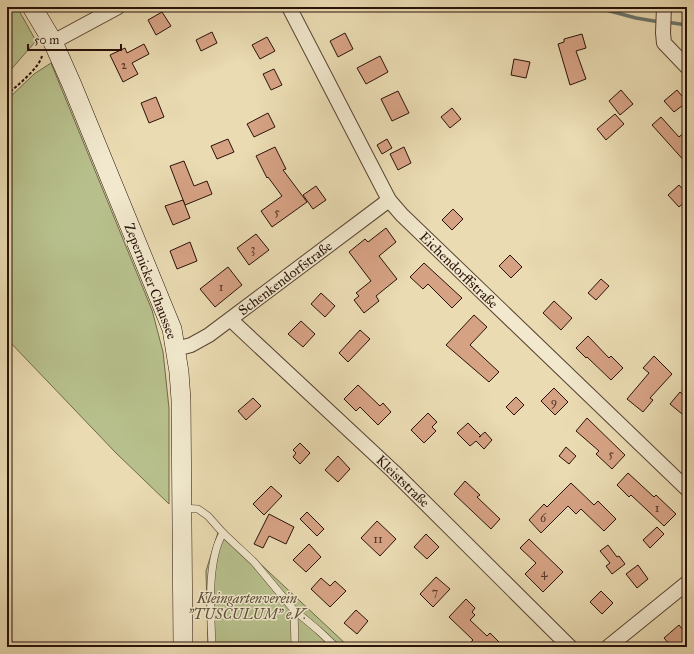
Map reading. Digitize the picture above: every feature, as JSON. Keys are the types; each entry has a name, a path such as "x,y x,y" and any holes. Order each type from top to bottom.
{"main road":[{"name":"Zepernicker Chaussee","path":"32,7 48,46 72,85 172,329 180,372 181,400 183,647"}],"street":[{"path":"48,46 118,7"},
{"name":"Eichendorffstraße","path":"289,7 389,200 402,215 687,489"},
{"path":"664,8 663,38 687,67"},
{"name":"Schenkendorfstraße","path":"176,349 191,344 209,335 231,320 389,200"},
{"name":"Kleiststraße","path":"231,320 394,472 570,647"},
{"path":"608,647 687,583"}],"lane":[{"path":"182,508 198,509 208,516 223,533 254,562 294,610 336,647"},
{"path":"212,647 212,571 218,541 223,533"},
{"path":"294,610 295,647"}],"path":[{"path":"7,96 38,64 48,46"}],"green space":[{"path":"7,7 17,7 36,41 7,74"},
{"path":"51,63 152,310 163,352 169,408 169,504 116,453 7,339 7,100 34,74"},
{"name":"Kleingartenverein \"TUSCULUM\" e.V.","path":"220,526 349,647 208,647 206,571"}],"building":[{"path":"162,12 171,26 156,35 148,20"},
{"path":"212,32 217,43 201,51 196,40"},
{"path":"345,33 353,49 338,57 330,41"},
{"path":"582,34 586,48 576,51 586,79 570,85 558,44 564,42 564,39"},
{"path":"267,37 275,51 260,59 252,45"},
{"path":"144,44 149,54 132,63 138,74 123,82 110,55 125,48 127,53"},
{"path":"380,56 388,72 366,84 357,68"},
{"path":"514,59 530,62 526,78 511,75"},
{"path":"274,69 282,85 271,90 263,74"},
{"path":"621,90 633,104 620,115 609,101"},
{"path":"677,90 687,102 674,112 664,101"},
{"path":"398,91 409,113 392,121 381,99"},
{"path":"156,97 164,117 149,123 141,103"},
{"path":"452,108 461,119 450,128 441,117"},
{"path":"268,113 275,127 254,137 247,124"},
{"path":"615,114 624,124 606,140 597,129"},
{"path":"661,117 679,137 687,130 687,164 652,125"},
{"path":"228,139 234,152 217,159 211,146"},
{"path":"387,139 392,148 382,154 377,145"},
{"path":"275,147 286,169 283,170 307,202 272,227 261,211 282,196 268,177 267,178 256,156"},
{"path":"404,147 411,163 398,170 390,154"},
{"path":"184,161 194,186 207,181 212,194 185,205 170,166"},
{"path":"679,185 687,194 687,200 679,207 668,195"},
{"path":"316,186 326,200 313,209 303,195"},
{"path":"183,200 190,218 173,225 165,206"},
{"path":"453,209 463,219 452,230 442,220"},
{"path":"386,228 396,242 379,256 397,279 376,296 379,301 364,313 354,300 359,296 356,293 371,281 349,252 365,239 368,242"},
{"path":"256,234 269,250 249,265 237,248"},
{"path":"190,242 197,261 177,269 170,251"},
{"path":"510,255 522,267 511,278 499,266"},
{"path":"424,263 462,298 452,308 428,284 423,289 410,277"},
{"path":"228,267 242,285 215,307 200,289"},
{"path":"601,279 609,286 596,300 588,293"},
{"path":"321,293 335,306 325,317 311,304"},
{"path":"554,301 572,318 561,330 543,313"},
{"path":"474,315 487,327 470,345 499,372 489,382 446,345"},
{"path":"301,321 315,334 303,347 288,334"},
{"path":"360,330 370,339 348,362 339,353"},
{"path":"588,336 609,358 611,356 623,368 611,380 576,348"},
{"path":"654,356 672,374 650,398 653,400 643,412 627,399 649,373 643,368"},
{"path":"358,385 380,406 383,403 391,412 378,425 360,407 356,411 344,399"},
{"path":"554,388 568,402 555,415 541,401"},
{"path":"680,392 687,398 687,408 682,414 670,404"},
{"path":"516,397 524,405 514,415 506,407"},
{"path":"253,398 261,406 246,420 238,411"},
{"path":"428,413 437,422 432,427 436,431 424,443 411,430"},
{"path":"587,418 625,455 612,469 596,454 599,451 576,431"},
{"path":"468,423 481,436 485,432 492,440 484,449 476,441 470,446 457,433"},
{"path":"300,443 310,453 300,464 293,457 296,453 293,450"},
{"path":"566,447 576,456 569,464 559,456"},
{"path":"338,456 350,469 338,482 325,470"},
{"path":"628,473 654,497 656,495 676,514 664,526 631,495 629,497 617,485"},
{"path":"465,481 480,495 477,497 500,519 491,529 454,494"},
{"path":"571,483 594,505 598,501 616,519 604,531 581,509 576,514 568,506 541,533 529,520 544,504 547,507"},
{"path":"271,486 282,496 264,515 253,504"},
{"path":"307,512 324,529 317,536 300,519"},
{"path":"269,514 294,527 286,544 269,536 263,548 254,544"},
{"path":"377,521 396,539 380,556 361,538"},
{"path":"657,527 664,534 650,548 643,540"},
{"path":"426,534 439,547 427,559 414,547"},
{"path":"529,539 563,572 543,592 525,574 536,563 520,548"},
{"path":"309,544 321,557 306,572 293,560"},
{"path":"608,545 617,557 619,556 625,564 612,574 606,566 610,563 600,551"},
{"path":"638,565 648,579 637,588 626,574"},
{"path":"436,577 450,589 433,607 420,594"},
{"path":"321,578 330,586 335,581 346,591 330,607 311,589"},
{"path":"601,591 613,603 602,614 590,602"},
{"path":"466,599 475,608 472,612 475,615 470,620 487,636 490,633 504,647 466,647 473,640 449,617"},
{"path":"356,610 368,621 357,634 344,623"},
{"path":"679,625 687,635 687,638 676,647 672,647 664,638"}],"waterway":[{"path":"595,7 636,18 660,22"},
{"path":"666,22 687,25"}]}
